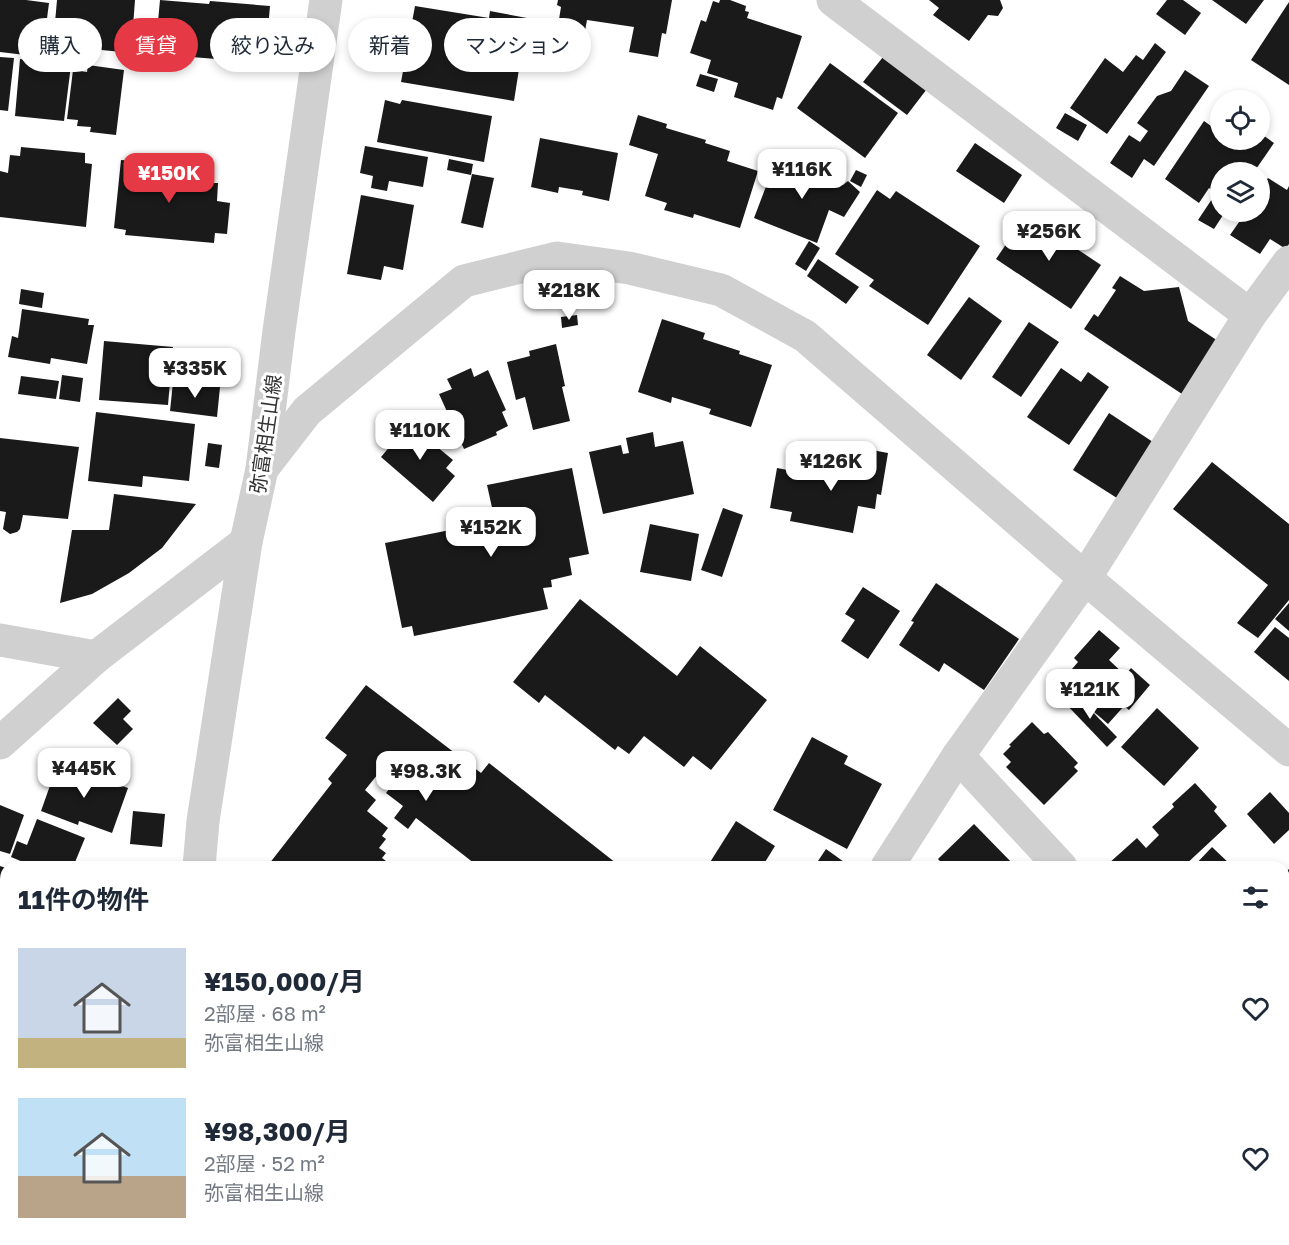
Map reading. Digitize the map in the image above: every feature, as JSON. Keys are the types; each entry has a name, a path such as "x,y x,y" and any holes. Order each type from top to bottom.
{"street":[{"name":"弥富相生山線","path":"199,861 202,821 246,542 262,469 279,331 326,0"},
{"path":"833,0 1250,315"},
{"path":"262,469 307,411 464,281 556,258 629,268 721,290 805,336 1085,578 1289,750"},
{"path":"890,861 958,756 1085,578 1250,315 1289,262"},
{"path":"0,743 96,657 246,542"},
{"path":"0,640 96,657"},
{"path":"958,756 1054,861"}],"building":[{"path":"0,0 49,3 47,18 18,18 18,54 0,52"},
{"path":"57,0 135,0 134,18 114,18 114,51 102,50 102,18 55,18"},
{"path":"160,0 270,6 269,18 210,18 210,58 198,58 198,18 158,18"},
{"path":"558,0 672,0 666,34 662,33 658,57 629,52 634,27 591,21 591,18 559,18 561,7 557,5"},
{"path":"720,0 730,0 746,6 745,11 749,12 747,18 802,36 782,99 777,97 773,110 734,97 738,83 707,73 711,60 690,53 701,20 706,22 713,1 719,3"},
{"path":"929,0 1000,0 1003,8 998,16 988,15 969,41 933,15 939,8"},
{"path":"1167,0 1183,0 1201,13 1185,35 1156,14"},
{"path":"1212,0 1264,0 1246,24"},
{"path":"1289,2 1289,85 1251,60"},
{"path":"415,6 489,18 444,18 444,72 519,72 514,101 401,82 403,72 432,72 432,18 413,18"},
{"path":"490,11 527,18 489,18"},
{"path":"1155,43 1166,52 1107,134 1070,108 1105,58 1123,72 1136,55 1143,60"},
{"path":"887,52 930,85 907,115 863,82"},
{"path":"0,57 14,58 8,111 0,110"},
{"path":"830,63 898,113 865,158 797,108"},
{"path":"102,67 114,69 114,72 124,72 116,135 90,132 91,127 77,126 78,120 67,119 73,72 102,72"},
{"path":"1185,70 1209,86 1154,166 1144,159 1132,178 1110,163 1129,135 1140,142 1148,131 1137,123 1157,96 1171,91"},
{"path":"19,72 70,72 64,121 15,116"},
{"path":"700,74 718,79 714,92 696,86"},
{"path":"385,100 400,104 402,100 492,116 484,162 377,142"},
{"path":"1065,113 1087,125 1078,141 1056,128"},
{"path":"638,115 667,124 666,128 706,140 705,143 730,151 727,161 758,171 740,228 694,214 693,218 664,210 667,203 645,196 658,154 629,145"},
{"path":"1204,121 1210,125 1210,150 1269,150 1261,162 1210,162 1210,189 1199,203 1165,179"},
{"path":"540,138 618,153 609,201 582,195 583,191 559,187 558,193 531,187"},
{"path":"975,143 1022,175 1004,203 956,171"},
{"path":"365,146 428,157 423,187 389,181 387,191 371,188 373,176 360,173"},
{"path":"21,147 85,153 85,163 92,164 86,227 0,217 0,171 8,173 10,155 20,156"},
{"path":"778,155 808,166 806,171 843,185 848,181 860,192 844,217 829,210 817,243 754,218"},
{"path":"449,159 473,164 471,175 447,170"},
{"path":"121,160 156,163 156,170 211,175 210,183 218,183 217,201 230,203 227,234 215,233 214,243 125,235 126,230 114,228"},
{"path":"856,170 867,175 861,187 850,181"},
{"path":"472,174 494,178 483,228 461,223"},
{"path":"1270,179 1287,190 1289,186 1289,244 1286,249 1270,239 1260,254 1230,235 1239,222 1270,222"},
{"path":"877,190 890,199 896,191 980,246 928,325 869,286 874,280 835,254"},
{"path":"361,195 414,205 403,270 384,266 381,280 347,274"},
{"path":"1210,202 1210,222 1219,222 1214,229 1198,220"},
{"path":"1026,215 1101,265 1071,309 996,259"},
{"path":"809,241 820,248 806,271 795,264"},
{"path":"818,259 859,287 846,304 807,276"},
{"path":"1120,276 1144,291 1179,287 1188,321 1218,341 1182,394 1084,329 1094,314 1098,317 1116,290 1112,288"},
{"path":"21,289 44,293 42,308 19,304"},
{"path":"969,297 1002,321 961,380 927,355"},
{"path":"22,309 89,319 88,325 94,325 87,364 51,358 50,364 8,357 12,336 18,338"},
{"path":"577,315 578,325 562,328 561,317"},
{"path":"662,319 705,333 703,339 740,351 739,354 772,365 751,427 709,414 711,409 672,397 671,403 638,392"},
{"path":"1029,322 1059,342 1021,397 992,377"},
{"path":"104,341 173,347 168,405 99,400"},
{"path":"556,344 570,421 533,430 525,397 516,400 507,362 530,356 529,351"},
{"path":"471,368 474,377 488,370 506,410 502,412 508,426 496,432 497,435 464,449 439,394 452,389 447,379"},
{"path":"1061,368 1081,382 1088,372 1109,387 1069,445 1027,417"},
{"path":"62,375 83,378 80,402 59,399"},
{"path":"21,376 59,381 56,399 18,394"},
{"path":"173,382 220,387 217,417 170,411"},
{"path":"96,412 195,424 189,481 143,476 142,487 88,481"},
{"path":"1109,413 1156,444 1120,500 1073,470"},
{"path":"412,420 433,438 430,441 453,460 446,468 455,476 433,502 381,457"},
{"path":"653,432 655,447 683,441 694,494 603,514 589,452 621,445 623,454 629,453 626,438"},
{"path":"0,438 79,447 68,519 23,515 20,529 17,532 10,534 3,529 6,512 0,511"},
{"path":"208,443 222,445 219,468 205,466"},
{"path":"861,448 888,453 881,495 877,494 875,509 858,506 853,533 790,521 792,512 770,508 777,468 820,476 823,459 858,466"},
{"path":"1212,462 1289,524 1289,600 1258,638 1237,623 1268,585 1173,509"},
{"path":"572,468 589,554 569,558 572,575 551,580 552,587 543,588 548,609 414,636 412,626 402,628 385,543 495,521 487,485"},
{"path":"114,494 196,504 162,548 129,573 92,594 60,603 72,530 109,530"},
{"path":"723,508 743,515 722,577 701,570"},
{"path":"650,524 699,534 691,581 640,572"},
{"path":"936,583 1019,639 984,690 944,663 939,672 899,645 914,622 911,621"},
{"path":"863,587 900,611 868,659 841,641 855,620 845,614"},
{"path":"580,599 677,676 700,646 767,700 711,770 693,756 684,767 644,736 629,754 618,746 615,750 545,695 539,703 513,682"},
{"path":"1289,603 1289,631 1275,619"},
{"path":"1275,627 1289,638 1289,681 1254,652"},
{"path":"1099,630 1120,648 1109,660 1125,675 1131,668 1150,685 1129,710 1124,706 1108,724 1093,711 1099,704 1066,676 1078,662 1074,658"},
{"path":"366,685 481,773 489,763 613,861 471,861 416,818 408,829 394,818 403,806 386,793 396,780 382,769 365,790 376,800 367,811 388,828 382,836 386,839 379,848 386,853 382,858 386,861 271,861 332,783 328,779 347,755 325,738"},
{"path":"1073,692 1117,737 1107,747 1064,702"},
{"path":"118,698 131,711 123,719 133,729 117,745 93,723"},
{"path":"1157,708 1199,748 1164,786 1121,747"},
{"path":"1032,722 1044,734 1048,732 1078,763 1074,767 1078,771 1044,805 1006,767 1011,762 1003,754"},
{"path":"812,737 848,756 844,764 882,784 847,849 773,810"},
{"path":"58,763 128,788 112,833 79,821 78,825 41,811"},
{"path":"1195,783 1217,807 1214,811 1227,826 1189,861 1111,861 1137,838 1146,848 1159,835 1152,827 1174,807 1172,804"},
{"path":"1270,792 1289,813 1289,830 1274,844 1247,814"},
{"path":"0,805 24,815 10,854 0,851"},
{"path":"133,811 165,814 162,847 130,844"},
{"path":"37,819 85,838 75,861 21,861 11,857 17,841 27,845"},
{"path":"736,821 775,846 766,861 711,861"},
{"path":"974,824 1010,861 940,861 938,859"},
{"path":"1212,847 1227,861 1199,861"},
{"path":"826,849 843,861 818,861"}]}
